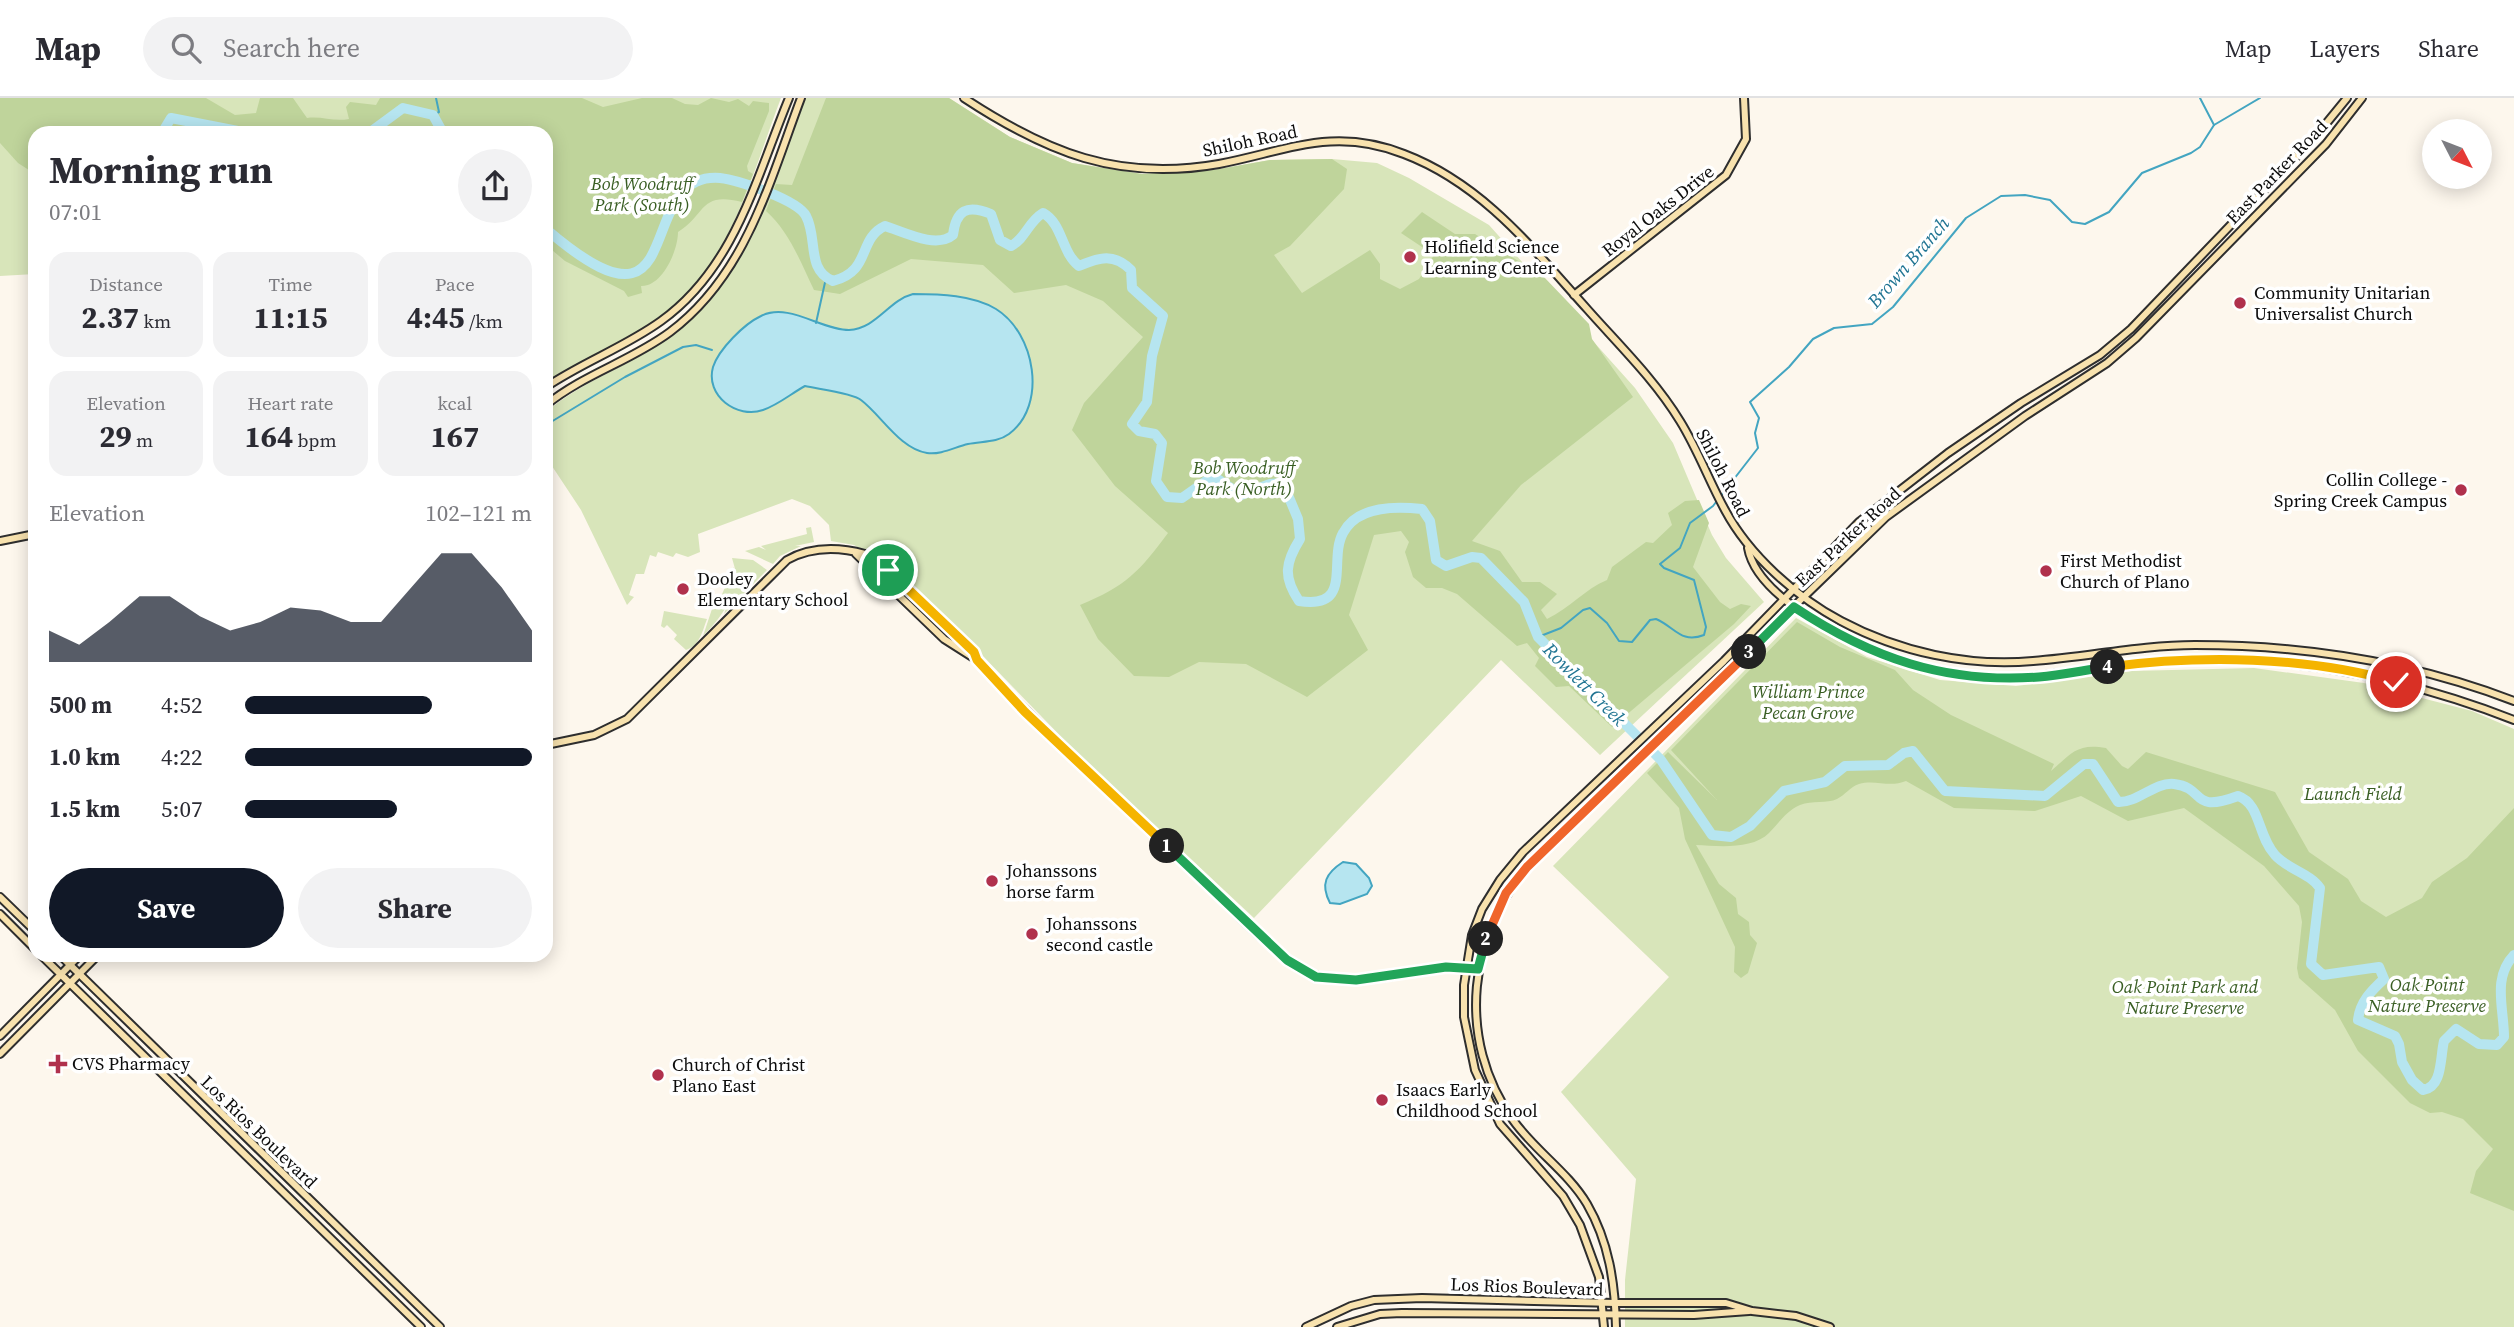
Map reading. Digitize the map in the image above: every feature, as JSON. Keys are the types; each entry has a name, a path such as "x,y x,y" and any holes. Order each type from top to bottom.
{"main road":[{"path":"553,383 593,357 642,334 683,303 717,266 731,243 789,98"},
{"path":"553,400 578,382 649,346 694,312 728,273 757,215 801,98"},
{"name":"Shiloh Road","path":"964,98 1013,130 1052,149 1115,166 1170,169 1218,164 1299,143 1322,141 1355,142 1394,150 1432,166 1486,201 1667,400 1748,546 1804,597 1866,634 1947,657 2033,662 2175,645 2253,646 2346,656 2400,667 2514,701"},
{"name":"Royal Oaks Drive","path":"1574,295 1726,175 1746,139 1744,98"},
{"name":"East Parker Road","path":"1604,1327 1603,1302 1595,1266 1580,1225 1563,1196 1509,1137 1488,1103 1475,1070 1464,1017 1465,967 1472,935 1487,902 1508,868 1523,852 1701,683 1859,522 1921,474 2038,392 2101,355 2126,334 2316,136 2347,98"},
{"name":"East Parker Road","path":"1616,1327 1609,1259 1586,1203 1575,1187 1529,1141 1505,1108 1494,1084 1477,1022 1478,969 1506,893 1533,860 1886,517 2044,402 2107,363 2133,341 2339,130 2362,98"},
{"path":"2243,210 2251,219"},
{"path":"2222,232 2230,241"},
{"path":"2203,251 2211,260"},
{"path":"2162,296 2170,303"},
{"path":"2126,334 2133,341"},
{"path":"2101,355 2107,363"},
{"path":"2038,392 2044,402"},
{"path":"1921,474 1928,485"},
{"path":"0,541 28,535"},
{"name":"Shiloh Road","path":"1748,546 1751,565 1794,607 1862,647 1919,667 1992,678 2042,677 2155,662 2253,661 2390,680 2514,720"},
{"path":"553,744 594,735 627,719 787,560 820,548 856,554 944,639 977,660 1052,738 1091,771 1299,968 1316,977 1342,981 1465,967 1478,969"},
{"path":"2253,646 2253,661"},
{"path":"2084,654 2087,670"},
{"path":"1523,852 1533,860"},
{"path":"0,897 28,924"},
{"path":"1487,902 1499,907"},
{"path":"0,914 28,942"},
{"name":"Los Rios Boulevard","path":"48,962 422,1327"},
{"name":"Los Rios Boulevard","path":"68,962 438,1327"},
{"path":"0,1036 72,962"},
{"path":"0,1054 91,962"},
{"path":"133,1045 142,1035"},
{"name":"Los Rios Boulevard","path":"1306,1327 1351,1306 1374,1300 1422,1298 1726,1303 1752,1311"},
{"name":"Los Rios Boulevard","path":"1337,1327 1380,1314 1402,1313 1694,1315 1752,1311 1796,1316 1830,1327"},
{"path":"422,1327 427,1324 438,1327"}],"green space":[{"name":"Bob Woodruff Park (South)","path":"0,98 781,98 749,187 723,244 706,271 686,295 662,316 553,379 553,126 28,126 28,274 0,276"},
{"name":"Bob Woodruff Park (South)","path":"0,98 206,98 235,115 256,113 260,98 293,98 307,118 338,120 349,119 346,107 350,102 376,105 380,98 582,98 603,107 642,98 672,98 685,104 698,105 711,98 729,102 738,99 749,106 753,101 769,103 769,111 747,166 748,171 753,174 742,202 718,200 704,206 678,232 672,258 662,274 649,285 641,286 642,293 628,297 624,291 565,261 553,251 553,126 28,126 28,169 18,163 0,143"},
{"name":"Bob Woodruff Park (North)","path":"805,98 949,98 1010,137 1072,163 1142,174 1214,170 1270,160 1332,159 1377,163 1409,178 1489,225 1635,388 1673,443 1712,535 1726,558 1764,602 1600,755 1501,660 1254,918 1075,751 977,650 882,560 854,545 831,541 829,525 810,506 792,499 698,534 700,552 688,557 676,553 673,557 658,552 656,557 650,555 644,574 636,574 629,595 634,597 627,605 581,510 553,468 553,407 655,347 697,314 720,288 739,260 769,197"},
{"path":"826,98 949,98 1010,137 1072,163 1142,174 1214,170 1270,160 1332,159 1347,169 1344,189 1290,246 1274,255 1302,293 1370,250 1380,264 1380,279 1400,289 1419,279 1434,255 1401,233 1422,212 1455,234 1475,234 1544,277 1589,324 1592,339 1633,397 1521,485 1472,541 1500,551 1522,582 1540,582 1557,594 1541,610 1547,619 1607,580 1612,567 1646,542 1653,543 1672,525 1668,513 1685,501 1699,500 1709,523 1693,567 1720,602 1730,609 1741,604 1751,606 1734,624 1612,727 1569,686 1556,687 1535,666 1539,658 1527,643 1517,646 1457,594 1442,588 1426,588 1413,577 1405,552 1409,542 1401,531 1374,535 1349,615 1368,650 1307,697 1246,664 1199,662 1169,677 1134,676 1098,639 1080,605 1109,591 1140,568 1168,533 1115,486 1072,430 1084,403 1143,337 1103,301 1066,285 1014,293 983,265 911,259 840,294 814,290 788,238 766,211 776,184 792,185"},
{"path":"811,527 814,542 795,546 801,546 780,556 773,564 745,551 759,547 766,550 761,546 807,534 806,528"},
{"path":"732,558 753,560 767,570 724,614 737,576"},
{"path":"734,567 734,587 727,605 703,636 715,600 719,601"},
{"path":"664,611 707,619 700,638 691,648 686,650 674,639 677,635 667,625 664,628 661,626"},
{"name":"Oak Point Park and Nature Preserve","path":"1796,618 1867,657 1940,680 2016,686 2131,671 2254,668 2364,683 2472,711 2514,729 2514,1327 1625,1327 1625,1280 1636,1179 1561,1092 1669,977 1553,866"},
{"name":"Oak Point Nature Preserve","path":"1797,622 1840,647 1895,670 1913,690 1951,715 2054,764 2051,771 2075,751 2096,747 2106,748 2128,769 2146,752 2275,792 2309,852 2348,879 2361,901 2386,917 2422,898 2432,882 2467,858 2514,808 2514,1211 2470,1193 2476,1171 2493,1149 2463,1119 2442,1112 2430,1113 2410,1103 2358,1051 2335,1010 2299,978 2297,968 2302,922 2299,906 2264,866 2184,808 2128,821 2081,796 2035,811 1954,808 1906,781 1894,784 1859,784 1833,800 1800,805 1786,814 1769,833 1754,842 1734,846 1696,845 1719,884 1736,898 1738,914 1749,922 1750,935 1757,943 1748,973 1741,978 1734,972 1735,947 1685,839 1679,808 1647,773 1668,752 1717,800 1671,750"}],"water":[{"path":"913,294 956,296 987,304 1009,320 1020,335 1028,351 1032,388 1029,406 1021,421 1009,434 994,440 927,453 908,445 868,406 851,395 805,386 774,405 753,412 734,408 718,396 712,378 716,360 740,331 761,316 783,312 849,330 867,325 904,297"},
{"path":"1343,862 1356,864 1369,878 1372,886 1367,894 1340,904 1330,903 1325,890 1326,880 1332,870"}],"waterway":[{"path":"433,115 439,112 436,98"},
{"path":"2200,98 2214,125"},
{"name":"Brown Branch","path":"1538,637 1561,628 1583,610 1590,608 1607,623 1619,641 1632,642 1650,620 1656,619 1684,636 1704,635 1706,627 1694,580 1660,564 1680,548 1690,523 1713,506 1758,448 1755,433 1759,418 1750,402 1789,367 1813,339 1834,328 1872,324 1893,307 1966,218 2001,196 2025,195 2050,200 2072,222 2085,224 2109,212 2142,173 2191,153 2200,147 2214,125 2260,98"},
{"name":"Rowlett Creek","path":"379,126 403,108 433,115 439,126"},
{"name":"Rowlett Creek","path":"166,126 171,118 212,126"},
{"name":"Rowlett Creek","path":"553,234 593,263 623,274 643,267 655,249 676,201 693,183 720,178 767,192 801,210 809,225 819,269 833,281 854,270 871,239 885,226 929,240 946,239 953,235 957,220 964,211 983,211 991,214 1000,240 1011,246 1043,213 1055,224 1069,253 1079,266 1106,258 1119,261 1131,270 1132,288 1163,316 1152,356 1147,402 1132,424 1139,431 1155,434 1162,443 1156,481 1167,497 1182,498 1213,476 1241,495 1270,484 1283,483 1298,519 1300,539 1289,563 1290,585 1299,601 1316,602 1327,598 1333,591 1339,544 1349,524 1358,517 1378,510 1422,509 1430,521 1436,560 1446,566 1472,557 1481,558 1524,602 1538,637 1661,760 1712,835 1731,837 1750,826 1784,791 1825,782 1845,766 1888,765 1904,753 1913,751 1945,791 2045,796 2084,764 2093,764 2118,802 2167,784 2184,786 2205,801 2223,801 2238,796 2251,806 2275,855 2310,878 2320,888 2311,964 2323,975 2379,967 2384,979 2364,1002 2358,1020 2395,1036 2402,1062 2412,1080 2423,1090 2434,1083 2440,1070 2444,1041 2456,1029 2479,1044 2497,1045 2504,1037 2501,983 2507,964 2514,955"},
{"path":"816,323 826,278"},
{"path":"553,421 625,377 683,347 696,345 712,350"}],"place":[{"name":"Holifield Science Learning Center","path":"1410,257"},
{"name":"Community Unitarian Universalist Church","path":"2240,303"},
{"name":"Collin College - Spring Creek Campus","path":"2461,490"},
{"name":"First Methodist Church of Plano","path":"2046,571"},
{"name":"Dooley Elementary School","path":"683,589"},
{"name":"Johanssons horse farm","path":"992,881"},
{"name":"Johanssons second castle","path":"1032,934"},
{"name":"CVS Pharmacy","path":"58,1064"},
{"name":"Church of Christ Plano East","path":"658,1075"},
{"name":"Isaacs Early Childhood School","path":"1382,1100"}],"route":[{"path":"888,570 974,652 977,660 1014,702 1067,753 1091,771 1287,960 1316,977 1342,981 1446,967 1478,969 1495,914 1518,876 1794,607 1831,631 1880,655 1962,676 2042,677 2124,664 2220,660 2314,667 2396,682"}],"park label":[{"name":"William Prince Pecan Grove","path":"1808,702"},
{"name":"Launch Field","path":"2353,794"}]}
